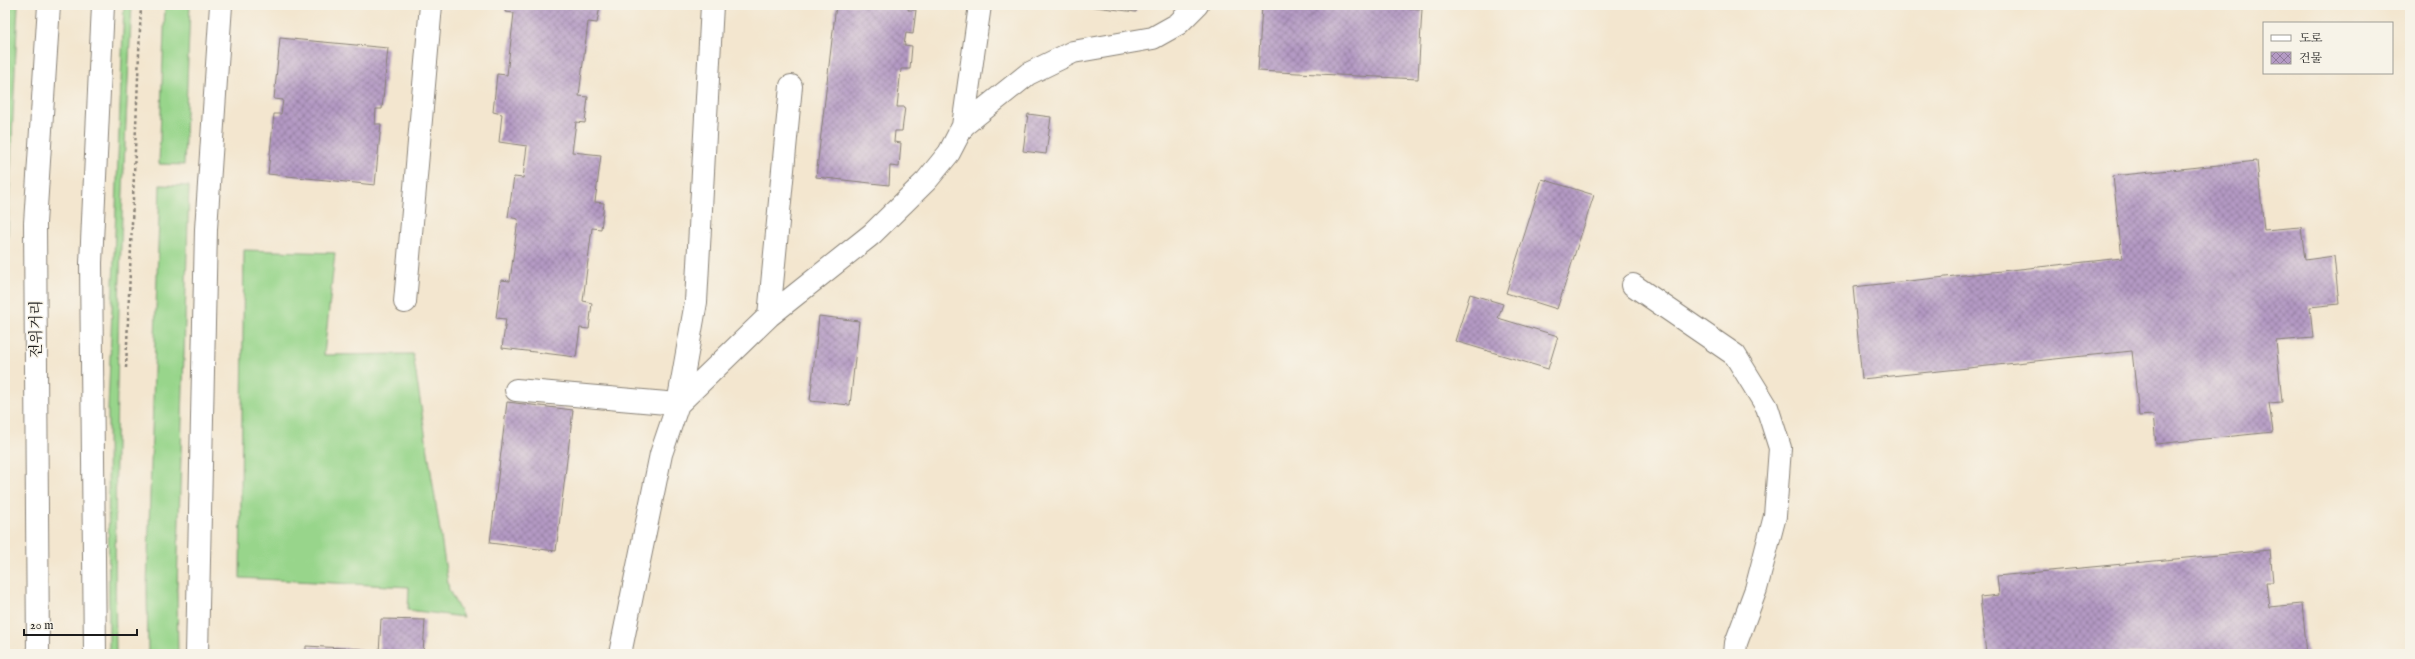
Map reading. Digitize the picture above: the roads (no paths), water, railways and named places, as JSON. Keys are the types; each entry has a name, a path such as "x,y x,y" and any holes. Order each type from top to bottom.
{"street":[{"name":"전위거리","path":"38,654 35,223 49,5"},
{"path":"95,654 91,263 103,5"},
{"path":"197,654 206,229 221,5"},
{"path":"406,302 431,5"},
{"path":"620,654 661,454 678,404 696,302 712,5"},
{"path":"516,390 678,404 769,316 872,234 927,180 949,153 963,126 980,5"},
{"path":"963,126 1028,74 1073,52 1153,38 1178,24 1197,5"},
{"path":"769,316 791,86"},
{"path":"1633,284 1735,355 1767,407 1780,448 1775,516 1756,589 1736,643 1735,654"}]}
